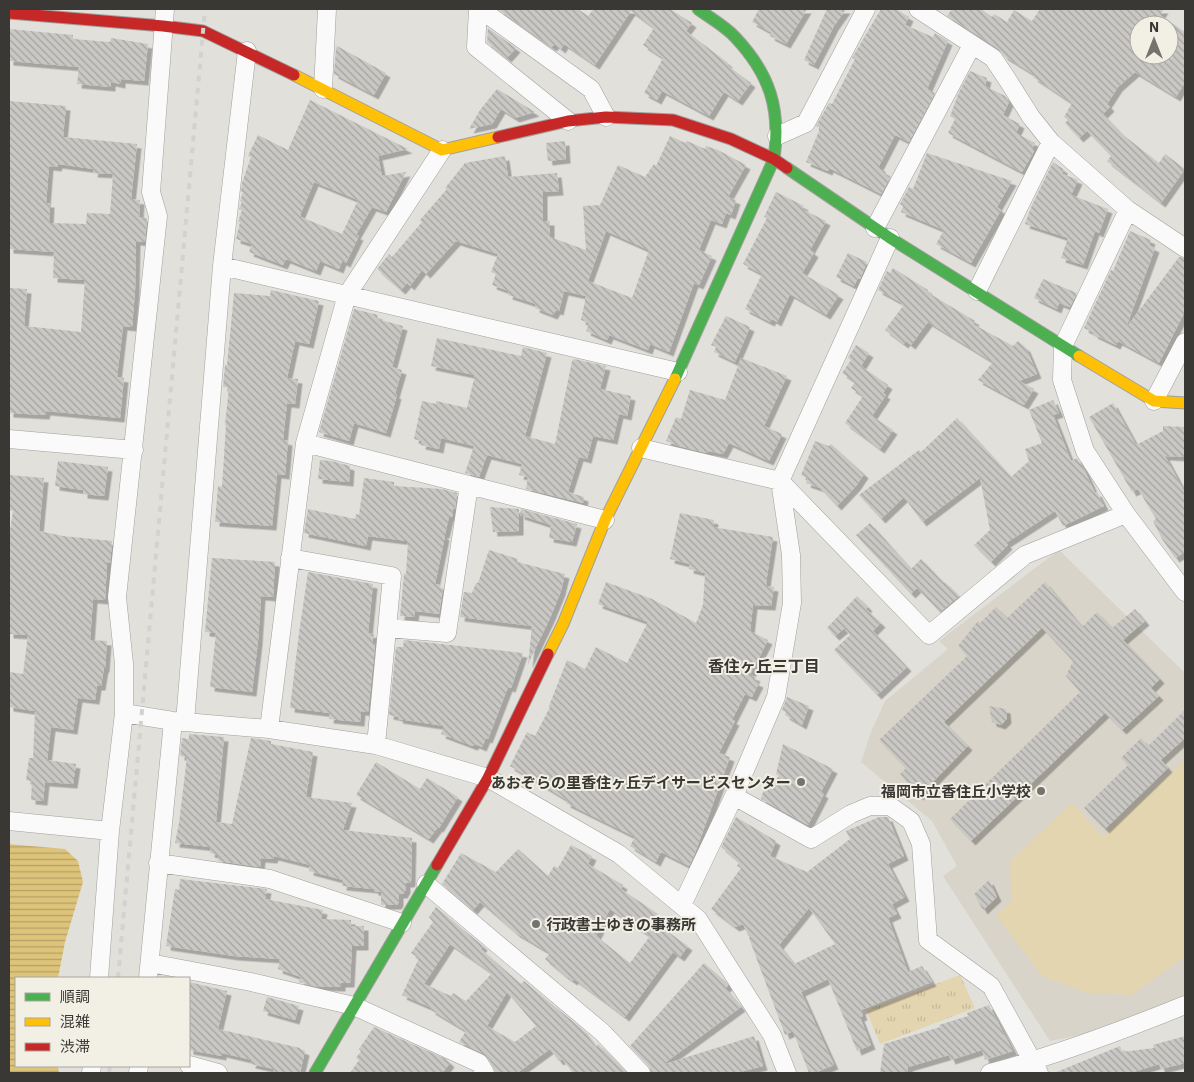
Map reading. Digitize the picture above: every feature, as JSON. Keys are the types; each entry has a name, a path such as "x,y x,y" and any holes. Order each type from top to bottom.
{"street":[{"path":"99,977 110,831 124,713 124,664 117,597 158,216 151,192 165,9"},
{"path":"324,89 327,9"},
{"path":"479,9 591,89 606,118"},
{"path":"479,9 476,47 568,121"},
{"path":"315,1073 488,778 563,624 606,520 678,372 774,159 777,136 773,101 764,74 734,36 698,9"},
{"path":"777,136 806,123 866,9"},
{"path":"918,9 993,58 1031,117 1052,142 1128,210 1185,248"},
{"path":"9,13 202,31 324,89 442,150 568,121 606,118 673,120 731,139 774,159 890,238 1154,401 1185,403"},
{"path":"875,228 972,45"},
{"path":"247,52 222,266 179,721 158,863 149,971 251,982 354,1006 479,1063 486,1073"},
{"path":"977,291 1052,142"},
{"path":"268,729 305,443 347,295 442,150"},
{"path":"1128,210 1063,346 1062,380 1085,451 1126,514 1185,592"},
{"path":"682,905 734,796 776,697 792,603 791,555 780,481 890,238"},
{"path":"222,266 678,372"},
{"path":"1154,401 1185,342"},
{"path":"9,439 134,450"},
{"path":"305,443 606,520"},
{"path":"641,448 780,481 929,635 1025,555 1126,514"},
{"path":"387,628 446,633 469,485"},
{"path":"290,558 392,576 376,745"},
{"path":"124,713 179,721 268,729 376,745 488,778 620,854 698,919 772,1035 787,1073"},
{"path":"734,796 811,839 851,814 870,806 890,806 911,822 920,844 928,940 991,986 1036,1067"},
{"path":"9,821 110,831"},
{"path":"158,863 270,879 402,923"},
{"path":"426,884 602,1032 642,1073"},
{"path":"990,1073 1036,1067 1185,1005"},
{"path":"190,1066 218,1073"}],"shaded area":[{"name":"福岡市立香住丘小学校","path":"1059,550 1185,673 1185,999 1112,1029 1050,1041 943,876 957,866 932,821 861,762 871,732 885,701 948,649 939,641"},
{"path":"9,844 65,849 78,861 83,882 65,942 58,977 15,977 15,1067 58,1067 59,1073 9,1073"}],"green space":[{"path":"1185,760 1185,957 1131,995 1088,993 1042,976 996,915 1011,901 1010,861 1072,803 1103,837"},
{"path":"960,975 975,1008 880,1044 866,1010"}],"building":[{"path":"500,9 578,9 588,16 594,9 670,9 692,23 686,31 751,83 738,101 724,92 709,116 662,91 657,100 644,93 663,58 643,45 654,28 631,11 595,65 564,44 561,49 555,44 552,47"},
{"path":"759,9 807,9 786,44 770,36 772,33 752,22"},
{"path":"827,9 846,9 834,26 814,65 804,60"},
{"path":"881,9 896,9 909,17 905,25 933,37 935,33 948,41 927,89 935,93 909,142 895,135 878,168 886,172 885,175 890,178 881,194 829,168 828,171 806,162 819,131 819,127 816,126 829,103 832,104 855,59 852,58"},
{"path":"952,9 981,9 992,17 994,14 1007,22 1014,10 1032,21 1040,9 1164,9 1160,15 1129,15 1129,65 1179,65 1179,28 1185,32 1185,82 1176,97 1135,72 1118,87 1107,104 1110,107 1103,114 1122,134 1159,163 1165,154 1185,169 1161,203 1107,161 1111,156 1087,131 1079,138 1065,123 1068,120 1064,117 1072,103 1033,77 1035,75 1004,56 999,49 947,16"},
{"path":"488,28 516,48 507,58 487,42"},
{"path":"9,29 73,35 73,39 110,42 111,38 148,44 144,81 121,79 121,84 111,82 111,87 77,84 79,67 9,61"},
{"path":"337,46 386,73 374,95 334,74"},
{"path":"970,71 987,78 985,86 1005,96 1009,102 1003,115 1020,124 1016,133 1035,143 1032,150 1034,151 1022,172 948,133 955,119 950,116 959,92"},
{"path":"497,89 535,112 515,118 501,109 492,124 469,129 480,110"},
{"path":"310,100 408,149 378,156 382,176 406,172 386,212 372,207 356,235 359,236 346,263 342,261 339,269 320,261 316,271 286,259 283,265 249,252 252,244 236,239 242,210 239,209 242,202 240,201 243,192 241,192 242,183 251,157 248,156 258,135 288,150","holes":["314,182 358,200 342,234 301,217"]},
{"path":"9,101 66,106 63,137 137,144 131,199 140,200 139,217 147,218 145,242 136,241 132,327 123,326 117,377 124,378 120,418 46,411 45,415 9,413 9,288 27,289 24,326 81,332 85,280 53,278 54,252 9,249","holes":["58,164 94,169 93,173 113,174 110,214 87,213 86,224 49,223 50,203 46,203 49,166 57,167"]},
{"path":"670,136 705,149 706,146 718,150 746,165 728,197 736,200 731,215 726,213 722,224 711,220 699,250 712,256 699,285 694,283 669,352 650,344 648,350 609,335 607,340 586,331 589,323 581,320 586,296 564,291 559,311 556,310 553,315 535,308 536,304 508,295 509,291 492,285 496,274 491,272 498,254 456,241 426,274 422,270 410,286 407,283 401,290 377,269 389,254 392,257 422,222 420,220 447,189 445,188 465,163 505,156 508,177 557,173 559,191 543,192 543,221 550,221 550,237 586,250 583,206 600,205 618,165 645,177 654,164 656,166","holes":["606,231 649,250 632,298 588,281"]},
{"path":"565,141 566,159 548,161 546,143"},
{"path":"927,153 1012,181 997,207 1001,210 971,263 936,244 944,230 901,212 903,206 900,204 909,187 913,189"},
{"path":"1053,162 1063,169 1063,174 1078,180 1071,195 1108,209 1099,233 1095,231 1083,265 1061,258 1068,238 1025,224"},
{"path":"776,192 804,206 802,209 826,221 810,250 814,253 802,273 839,295 826,315 790,294 777,322 772,319 770,322 745,309 762,274 743,264 767,218 764,217"},
{"path":"1130,231 1151,240 1149,245 1155,248 1126,328 1179,257 1185,258 1185,311 1159,363 1118,341 1116,345 1084,328 1111,270 1113,271"},
{"path":"848,253 867,262 860,279 858,278 854,286 836,277"},
{"path":"893,268 928,290 927,292 975,321 973,324 1013,346 1018,341 1026,348 1037,374 1019,381 1034,389 1024,405 978,380 993,362 928,322 911,345 906,341 904,344 885,330 903,306 902,303 878,290 887,271 890,273"},
{"path":"1043,279 1077,293 1070,307 1059,303 1057,309 1034,298"},
{"path":"271,290 319,301 309,344 295,341 287,378 298,379 295,404 287,403 283,440 288,441 285,475 277,474 272,526 215,522 218,486 222,487 229,387 223,387 234,293 270,296"},
{"path":"354,309 378,315 377,319 403,326 392,367 402,370 386,433 354,423 349,441 319,432"},
{"path":"726,316 750,327 735,362 714,352 716,347 711,345"},
{"path":"437,338 521,356 523,347 547,353 525,436 555,444 572,361 574,359 606,366 600,389 631,396 627,416 619,414 613,440 593,436 587,459 579,457 568,492 584,497 583,503 526,489 528,477 519,475 522,464 487,455 479,477 465,473 474,446 441,438 439,449 421,445 422,441 414,439 422,401 436,404 436,401 467,408 475,375 431,366"},
{"path":"856,345 869,353 861,366 888,385 883,393 886,395 872,416 893,430 880,449 845,423 863,396 851,388 855,382 842,373 851,360 848,358"},
{"path":"741,358 787,376 764,426 782,434 769,461 729,443 723,454 708,451 707,453 666,441 676,417 681,419 690,390 725,400"},
{"path":"1053,400 1059,413 1053,415 1071,461 1077,458 1104,506 1063,526 1055,511 1006,543 1008,545 991,562 974,545 990,530 980,478 922,522 904,497 881,519 859,495 919,450 921,452 957,418 1011,477 1029,461 1025,449 1042,443 1029,410"},
{"path":"1113,403 1136,445 1163,431 1163,426 1185,427 1185,457 1165,456 1185,493 1185,552 1175,558 1162,539 1153,521 1156,519 1138,489 1132,492 1089,417"},
{"path":"815,441 829,446 831,444 864,474 856,486 837,506 820,488 806,483 808,478 801,475"},
{"path":"320,460 350,466 349,482 318,479"},
{"path":"58,461 108,467 104,496 83,494 83,490 55,486"},
{"path":"9,475 44,478 39,531 63,536 112,541 110,563 107,562 105,600 93,599 90,640 107,641 105,668 101,686 97,686 95,700 78,698 73,730 51,727 47,760 76,764 73,784 45,782 43,801 31,800 32,781 26,780 29,758 33,758 35,711 9,707 9,672 23,674 28,635 9,634 9,537 13,511 9,510"},
{"path":"364,478 394,482 394,486 442,489 457,493 455,509 453,509 452,517 449,517 445,534 442,534 445,536 435,584 443,588 439,614 415,611 414,617 400,616 404,574 406,574 408,541 368,536 366,546 304,533 308,509 355,519 356,514 359,515"},
{"path":"490,507 519,509 519,531 493,532"},
{"path":"521,509 577,524 572,542 549,538 551,525 520,515"},
{"path":"680,513 714,520 713,527 773,537 766,583 767,586 774,587 771,606 753,605 750,631 768,640 750,675 756,677 754,681 759,683 752,697 745,694 732,720 735,721 719,753 730,757 689,866 661,852 656,862 630,846 635,837 566,803 567,800 510,766 527,732 535,736 550,707 567,660 585,669 596,647 627,663 648,622 598,604 606,582 652,599 696,623 703,605 705,573 689,569 690,564 670,559"},
{"path":"870,523 911,569 921,559 959,596 940,612 917,588 911,594 856,535"},
{"path":"489,550 518,559 517,562 565,574 561,591 550,618 528,664 532,626 460,617 464,592 472,593 476,583 478,583"},
{"path":"212,558 275,562 273,597 261,596 252,692 210,687 216,633 205,632"},
{"path":"308,572 373,584 368,633 374,634 372,644 375,645 368,712 361,711 360,722 329,719 330,713 290,708"},
{"path":"1045,582 1082,627 1097,612 1112,628 1135,609 1145,621 1123,640 1160,679 1151,688 1159,696 1122,730 1105,713 971,841 950,819 1080,692 1066,676 1073,661 1042,628 944,722 968,746 919,796 900,774 906,768 879,740 967,656 958,646 978,621 980,623 996,607 1007,618"},
{"path":"857,596 868,607 866,609 881,623 873,631 907,667 877,695 834,650 850,635 845,630 847,628 835,636 827,628"},
{"path":"404,640 523,653 511,688 508,687 488,739 486,738 482,747 475,744 473,746 441,734 444,726 398,719 399,717 389,715 396,647 403,647"},
{"path":"787,697 809,706 802,725 785,715 786,712 782,710"},
{"path":"989,706 1006,709 1007,719 1001,725 992,722"},
{"path":"1185,710 1185,738 1161,760 1168,768 1105,829 1084,808 1128,765 1121,758 1141,738 1148,746"},
{"path":"189,734 224,737 216,822 232,824 251,738 313,752 306,797 352,803 343,830 412,838 411,881 406,883 406,889 403,894 399,894 397,905 381,905 381,892 374,891 374,889 342,886 343,880 309,871 310,865 274,856 273,859 261,858 260,867 218,861 219,855 210,853 211,847 175,843 187,757 180,756 182,738 189,739"},
{"name":"あおぞらの里香住ヶ丘デイサービスセンター","path":"783,744 833,769 821,792 824,794 808,825 761,799 763,792 779,776 776,774"},
{"path":"376,762 420,789 427,778 458,797 439,828 429,839 356,795"},
{"path":"736,817 776,841 770,856 807,872 850,839 846,831 879,817 888,817 904,856 888,864 905,897 892,904 897,914 888,918 908,972 922,966 932,982 861,1010 863,1016 860,1017 871,1045 857,1051 828,979 801,992 834,1065 814,1073 809,1073 793,1031 785,1035 750,937 743,924 735,927 711,909 741,868 737,866 739,862 721,847","holes":["809,908 835,944 794,964 779,945"]},
{"path":"571,845 592,856 588,864 623,885 621,889 658,914 654,922 688,946 680,957 673,952 625,1017 574,979 573,981 563,974 545,959 550,953 516,933 480,902 473,910 442,884 461,853 496,872 518,849 548,876 554,866 558,868","holes":["610,909 650,936 630,963 596,936"]},
{"path":"180,879 267,889 265,899 323,910 321,919 351,920 351,926 364,926 364,946 352,946 350,983 341,983 341,987 313,986 299,982 301,977 278,969 280,959 234,956 166,946 175,889 179,890"},
{"path":"989,880 997,897 983,910 974,894"},
{"path":"436,907 483,946 481,949 521,984 524,981 582,1029 596,1047 598,1044 627,1073 573,1073 562,1059 559,1061 550,1049 517,1073 496,1073 484,1054 459,1042 466,1031 431,1010 432,1008 402,995 419,958 411,953 433,922 429,917","holes":["450,944 492,973 466,1001 453,993 451,996 424,984","507,992 536,1026 515,1042 487,1026"]},
{"path":"704,963 726,982 728,986 725,988 741,1007 662,1065 754,1036 763,1066 736,1073 651,1073 649,1066 630,1046"},
{"path":"190,982 227,991 218,1029 300,1048 305,1051 300,1073 273,1073 274,1069 251,1064 252,1060 222,1053 222,1056 190,1050"},
{"path":"267,997 299,1006 295,1020 263,1011"},
{"path":"989,1005 1013,1051 985,1060 982,1050 951,1060 949,1055 908,1067 908,1073 880,1073 884,1044 940,1027 939,1025 968,1016 967,1013"},
{"path":"374,1027 446,1059 450,1063 442,1073 350,1073 359,1060 356,1058 361,1051 359,1049"},
{"path":"1185,1036 1185,1063 1161,1069 1159,1064 1130,1073 1054,1073 1120,1046 1122,1052 1154,1048 1153,1045"}],"railway":[{"path":"118,977 205,9"},
{"path":"109,1073 110,1067"}],"traffic: fast":[{"path":"675,379 774,159 776,141 774,108 765,79 757,65 731,33 698,9"},
{"path":"787,168 890,238 1079,356"},
{"path":"315,1073 437,865"}],"traffic: slow":[{"path":"294,75 442,150 498,137"},
{"path":"1079,356 1154,401 1185,403"},
{"path":"548,654 563,624 605,520 675,379"}],"traffic: jam":[{"path":"9,13 203,31 294,75"},
{"path":"498,137 568,121 606,117 673,120 731,139 774,159 787,168"},
{"path":"437,865 488,778 548,654"}],"place":[{"name":"あおぞらの里香住ヶ丘デイサービスセンター","path":"801,782"},
{"name":"福岡市立香住丘小学校","path":"1041,791"},
{"name":"行政書士ゆきの事務所","path":"536,924"}],"district":[{"name":"香住ヶ丘三丁目","path":"764,666"}]}
